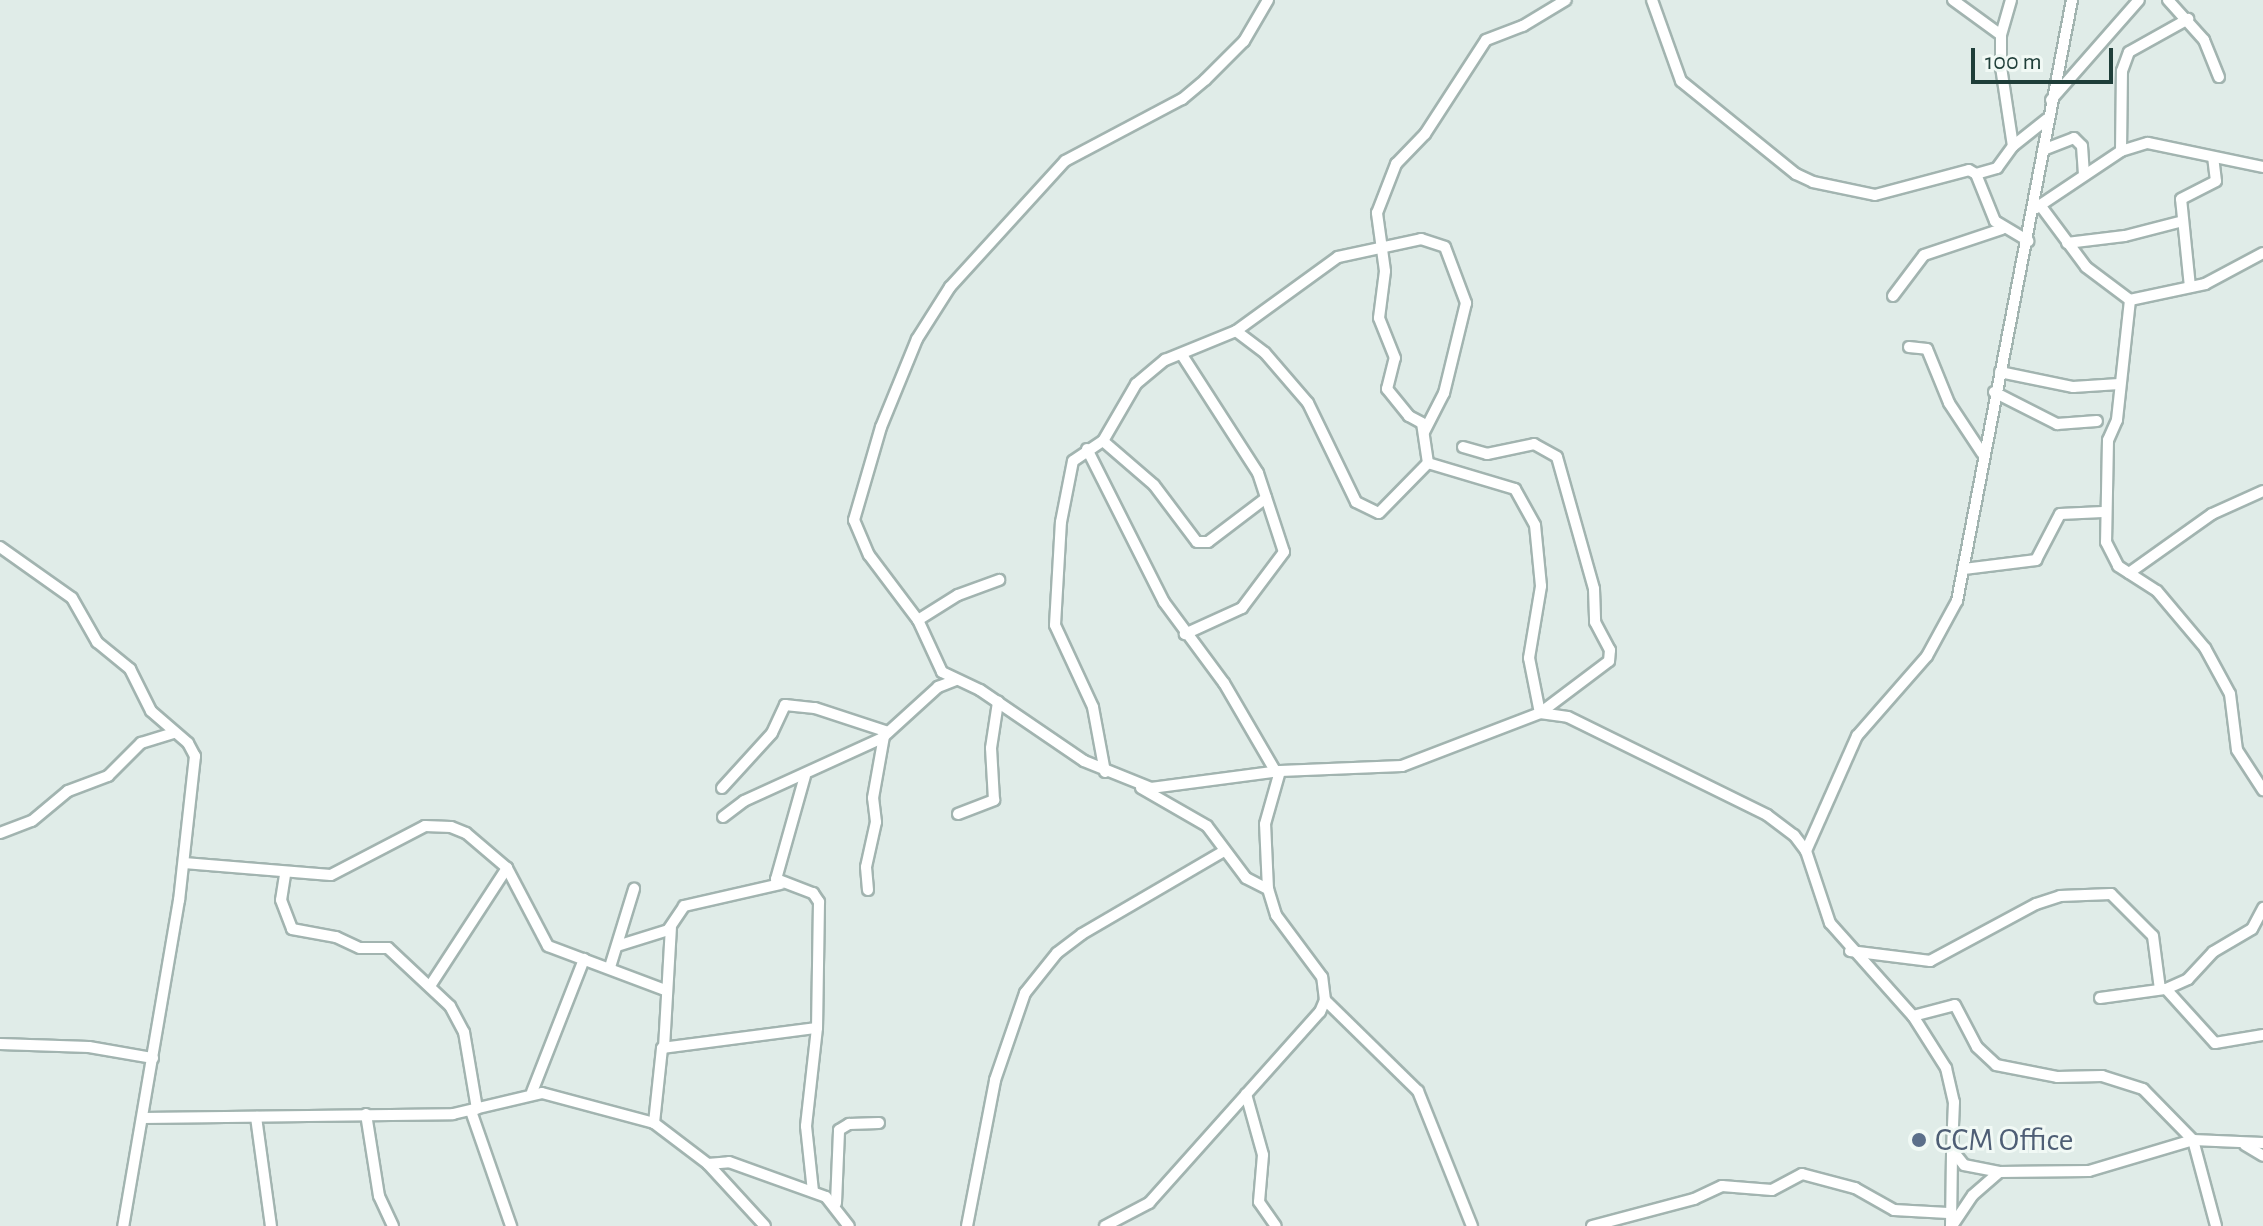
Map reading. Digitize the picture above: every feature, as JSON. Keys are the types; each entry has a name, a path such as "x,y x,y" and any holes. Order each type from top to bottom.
{"street":[{"path":"1268,0 1244,41 1182,99 1065,161 927,319 881,427 854,520 869,555 918,620 936,664 998,702 1037,732 1207,826 1246,878 1268,889"},
{"path":"1428,463 1422,423 1409,416 1387,389 1395,358 1379,318 1385,271 1377,213 1396,164 1425,134 1478,48 1493,34 1523,26 1566,0"},
{"path":"1652,0 1681,81 1796,174 1875,195 1961,170 1976,174 1997,168 2013,146 2047,119"},
{"path":"1953,0 2001,35"},
{"path":"2011,0 2001,35 2013,146"},
{"path":"1806,851 1857,736 1927,656 1957,601 1994,392 2037,207 2047,119 2072,0"},
{"path":"2051,101 2139,0"},
{"path":"2168,0 2188,19 2212,53 2219,77"},
{"path":"2121,151 2122,71 2129,52 2188,19"},
{"path":"2043,150 2074,138 2082,146 2084,173"},
{"path":"2037,207 2121,151 2158,143 2263,167"},
{"path":"2190,287 2182,195 2216,181 2213,158"},
{"path":"1976,174 2002,229 2028,241"},
{"path":"2037,207 2094,274 2130,300 2190,287 2263,253"},
{"path":"2067,243 2125,236 2183,221"},
{"path":"1893,296 1924,255 2002,229"},
{"path":"1105,772 1093,707 1055,625 1064,495 1070,467 1087,449 1103,441 1136,384 1155,366 1236,331 1329,262 1379,245 1421,239 1445,247 1465,296 1450,372 1424,432"},
{"path":"2130,300 2103,512 2111,559 2181,616 2222,675 2237,750 2263,790"},
{"path":"1236,331 1265,353 1308,403 1356,502 1379,513 1428,463"},
{"path":"1909,347 1927,349 1949,403 1982,453"},
{"path":"1182,355 1240,441 1266,498 1283,556 1242,608 1185,634"},
{"path":"2000,372 2073,387 2119,384"},
{"path":"1994,392 2057,424 2097,421"},
{"path":"1103,441 1154,485 1197,542 1208,542 1266,498"},
{"path":"1140,787 1277,770 1402,766 1540,713 1609,661 1610,650 1595,622 1594,589 1557,457 1534,444 1487,454 1463,447"},
{"path":"1087,449 1129,540 1185,634 1224,683 1277,770 1265,824 1268,889 1276,915 1322,977 1325,1000 1320,1012 1149,1203 1105,1226"},
{"path":"1428,463 1443,472 1503,483 1515,489 1532,517 1539,539 1541,586 1529,658 1540,713"},
{"path":"2129,573 2212,514 2263,491"},
{"path":"1964,569 2036,560 2060,514 2103,512"},
{"path":"0,547 72,598 97,642 130,669 151,711 195,756 184,863 161,983 153,1058 123,1226"},
{"path":"918,620 958,595 999,580"},
{"path":"723,817 744,801 805,776 886,734 938,687 957,679"},
{"path":"958,814 994,800 991,748 998,702"},
{"path":"722,788 772,733 785,705 815,708 886,734"},
{"path":"1540,713 1568,717 1767,815 1806,851 1830,923 1850,951 1913,1016 1953,1087 1948,1213 1952,1226"},
{"path":"0,833 32,821 68,791 108,776 141,743 174,733"},
{"path":"868,890 866,867 876,820 873,798 886,734"},
{"path":"781,884 776,873 805,776"},
{"path":"184,863 285,875 340,874 413,831 437,824 466,833 507,868 546,944 665,990"},
{"path":"967,1226 995,1080 1025,993 1057,953 1082,934 1224,851"},
{"path":"430,986 507,868"},
{"path":"285,875 281,900 292,929 336,937 360,948 388,948 450,1006 464,1032 474,1110 511,1226"},
{"path":"654,1123 664,1048 671,928 684,906 781,884 813,893 819,902 817,1028 806,1126 813,1192"},
{"path":"610,967 634,889"},
{"path":"1850,951 1930,961 2036,904 2060,896 2111,894 2153,936 2163,989 2215,1043 2262,1037"},
{"path":"2100,998 2163,989 2252,929 2263,908"},
{"path":"617,946 671,928"},
{"path":"532,1092 584,959"},
{"path":"1325,1000 1418,1091 1472,1226"},
{"path":"1913,1016 1955,1005 1977,1047 1996,1065 2057,1077 2102,1076 2128,1083 2161,1105 2193,1140 2216,1226"},
{"path":"664,1048 817,1028"},
{"path":"0,1044 89,1047 153,1058"},
{"path":"143,1118 474,1110 532,1092 654,1123 708,1164 765,1226"},
{"path":"1246,1094 1263,1155 1259,1202 1276,1226"},
{"path":"366,1114 379,1196 393,1226"},
{"path":"256,1117 271,1226"},
{"path":"849,1226 836,1203 839,1130 849,1124 879,1123"},
{"path":"1952,1150 1964,1165 1999,1172 2089,1171 2193,1140 2245,1145 2263,1143"},
{"path":"2245,1145 2263,1156"},
{"path":"708,1164 729,1162 836,1203"},
{"path":"1952,1226 1973,1195 1999,1172"},
{"path":"1592,1226 1694,1199 1722,1186 1772,1190 1802,1174 1855,1188 1894,1210 1948,1213"}],"place":[{"name":"CCM Office","path":"1919,1140"}]}
